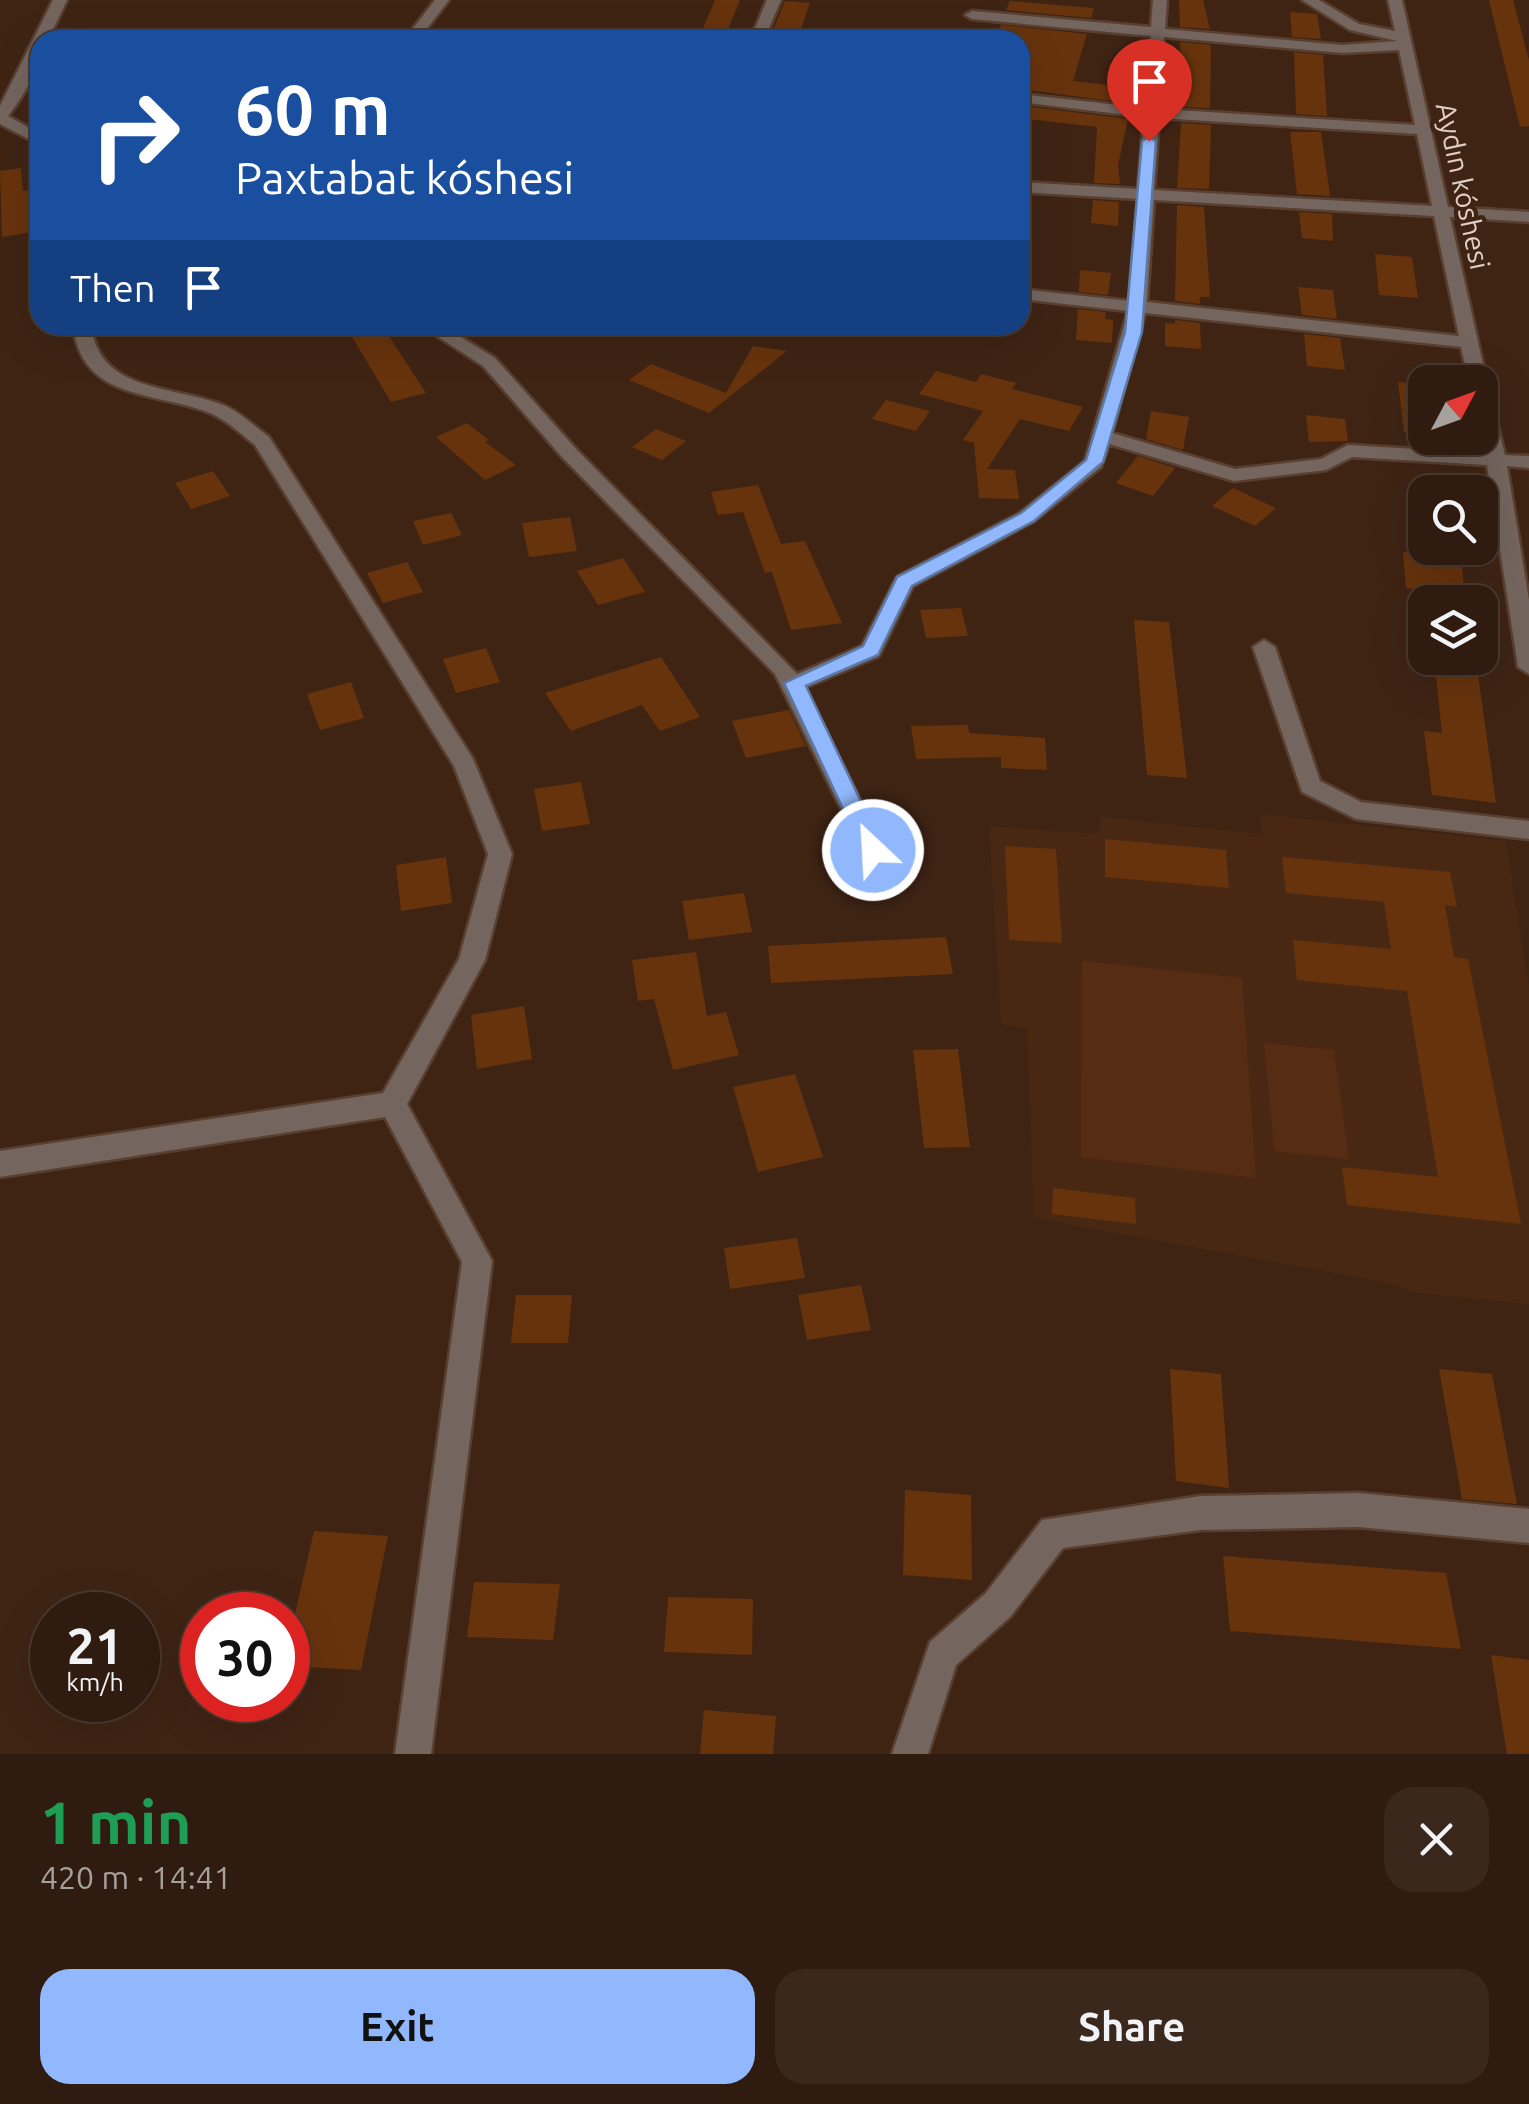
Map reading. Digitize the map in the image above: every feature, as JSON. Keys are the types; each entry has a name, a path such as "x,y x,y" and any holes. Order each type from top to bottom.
{"street":[{"path":"45,30 60,0"},
{"path":"419,30 442,0"},
{"path":"761,30 774,0"},
{"path":"794,683 871,651 904,582 1027,517 1094,462 1138,306 1160,0"},
{"path":"1309,0 1356,27 1404,41"},
{"name":"Aydın kóshesi","path":"1396,0 1474,365"},
{"path":"972,15 1342,49 1404,41"},
{"path":"30,64 14,100 0,117 30,134"},
{"path":"1030,99 1151,113 1424,130"},
{"path":"1030,188 1442,215 1529,217"},
{"path":"1030,295 1468,342"},
{"path":"81,335 80,344 91,366 148,392 220,410 262,441 465,766 500,854 472,960 392,1104"},
{"path":"445,335 489,362 569,454 794,683 873,850"},
{"path":"1103,436 1234,475 1326,464 1348,450 1529,462"},
{"path":"1495,455 1529,667"},
{"path":"1506,512 1529,514"},
{"path":"1264,647 1310,786 1356,810 1529,830"},
{"path":"0,1164 392,1104"},
{"path":"392,1104 476,1261 413,1754"},
{"path":"910,1754 942,1654 998,1605 1054,1532 1202,1513 1358,1510 1529,1526"}],"shaded area":[{"path":"1260,814 1506,841 1529,987 1529,1304 1418,1293 1390,1283 1034,1218 1027,1028 1001,1024 989,826 1099,834 1101,817 1261,834"},
{"path":"1082,961 1242,978 1256,1178 1081,1157"},
{"path":"1264,1043 1334,1050 1349,1159 1274,1151"}],"building":[{"path":"715,0 740,0 728,30 702,30"},
{"path":"1179,0 1203,0 1210,29 1180,27"},
{"path":"1489,0 1513,0 1529,60 1529,126 1520,127"},
{"path":"785,1 810,3 801,30 773,30"},
{"path":"1010,1 1094,8 1091,18 1006,10"},
{"path":"1290,12 1317,14 1321,39 1292,37"},
{"path":"1001,25 1087,34 1073,81 1116,86 1112,101 1030,90 1030,30 999,30"},
{"path":"1180,42 1211,45 1210,108 1181,107"},
{"path":"1294,52 1323,55 1327,116 1296,114"},
{"path":"1032,107 1128,119 1118,165 1120,184 1094,183 1097,127 1030,119"},
{"path":"1181,123 1211,125 1209,189 1177,188"},
{"path":"1290,132 1321,132 1330,196 1297,194"},
{"path":"21,168 23,191 30,190 30,232 2,237 0,171"},
{"path":"1093,200 1119,202 1118,226 1091,223"},
{"path":"1177,205 1204,207 1210,297 1200,297 1200,304 1175,301"},
{"path":"1299,212 1332,214 1333,241 1302,238"},
{"path":"1375,254 1412,257 1418,298 1379,295"},
{"path":"1080,270 1111,273 1108,295 1079,292"},
{"path":"1298,287 1333,290 1337,319 1302,315"},
{"path":"1078,309 1106,312 1105,319 1113,320 1112,343 1076,340"},
{"path":"1175,320 1200,323 1201,349 1165,346 1165,323 1175,324"},
{"path":"1304,334 1340,338 1345,370 1307,366"},
{"path":"351,335 388,335 426,393 391,402"},
{"path":"753,346 787,351 709,413 629,380 651,364 726,393"},
{"path":"936,371 976,382 981,374 1016,383 1012,389 1083,407 1069,431 1020,419 987,469 1015,470 1019,499 979,498 974,443 963,440 983,411 919,394"},
{"path":"1398,382 1408,383 1408,433 1404,432"},
{"path":"886,400 930,411 916,431 872,419"},
{"path":"1151,411 1189,417 1183,450 1146,439"},
{"path":"1306,415 1345,419 1348,441 1309,442"},
{"path":"467,423 516,465 485,480 436,437"},
{"path":"656,429 686,441 662,460 632,447"},
{"path":"1138,456 1175,468 1153,496 1116,483"},
{"path":"213,471 230,496 191,509 175,483"},
{"path":"758,485 781,544 805,541 842,623 791,630 772,572 765,573 743,512 718,515 711,492"},
{"path":"1233,488 1276,508 1255,526 1212,506"},
{"path":"451,513 462,535 423,545 413,521"},
{"path":"570,517 577,551 529,557 522,523"},
{"path":"1403,552 1408,553 1408,565 1462,565 1464,585 1406,588"},
{"path":"623,558 645,592 598,605 577,571"},
{"path":"407,562 423,592 383,603 367,573"},
{"path":"961,608 968,636 926,638 920,610"},
{"path":"1134,620 1169,622 1187,778 1147,775"},
{"path":"486,648 500,682 456,693 443,659"},
{"path":"661,657 700,717 660,731 642,705 571,731 545,693"},
{"path":"1436,675 1478,675 1496,803 1432,795 1424,731 1442,733"},
{"path":"351,682 364,718 320,730 307,694"},
{"path":"789,710 806,746 746,758 732,721"},
{"path":"968,725 969,733 1045,738 1047,770 1001,768 1001,757 916,759 911,726"},
{"path":"581,782 590,824 542,831 534,789"},
{"path":"1105,839 1226,850 1229,888 1105,877"},
{"path":"1005,846 1056,849 1062,943 1009,940"},
{"path":"446,857 452,903 401,911 396,865"},
{"path":"1282,857 1450,872 1457,907 1445,905 1454,957 1468,959 1521,1224 1347,1205 1342,1167 1438,1177 1407,991 1297,980 1293,940 1391,949 1384,902 1286,893"},
{"path":"744,893 752,932 689,940 682,901"},
{"path":"946,937 953,974 771,983 768,946"},
{"path":"696,952 707,1016 726,1012 739,1055 673,1070 654,999 638,1001 632,960"},
{"path":"524,1006 532,1059 477,1069 471,1015"},
{"path":"958,1049 970,1147 924,1148 913,1050"},
{"path":"795,1074 823,1157 758,1172 733,1087"},
{"path":"1053,1188 1135,1198 1136,1224 1052,1214"},
{"path":"797,1238 805,1278 730,1289 724,1248"},
{"path":"861,1285 871,1330 807,1340 798,1295"},
{"path":"516,1295 572,1295 568,1343 511,1343"},
{"path":"1170,1369 1221,1374 1229,1488 1176,1481"},
{"path":"1439,1369 1492,1374 1517,1504 1462,1499"},
{"path":"905,1490 971,1495 972,1580 903,1575"},
{"path":"314,1531 388,1536 361,1670 310,1667 310,1592 300,1592"},
{"path":"1223,1556 1446,1573 1461,1649 1230,1631"},
{"path":"474,1582 560,1584 553,1640 467,1637"},
{"path":"668,1597 753,1599 752,1655 664,1652"},
{"path":"1491,1655 1529,1660 1529,1754 1507,1754"},
{"path":"704,1710 776,1716 773,1754 700,1754"}],"route":[{"path":"873,850 794,683 871,651 904,582 1027,517 1094,462 1134,332 1149,141"}]}
